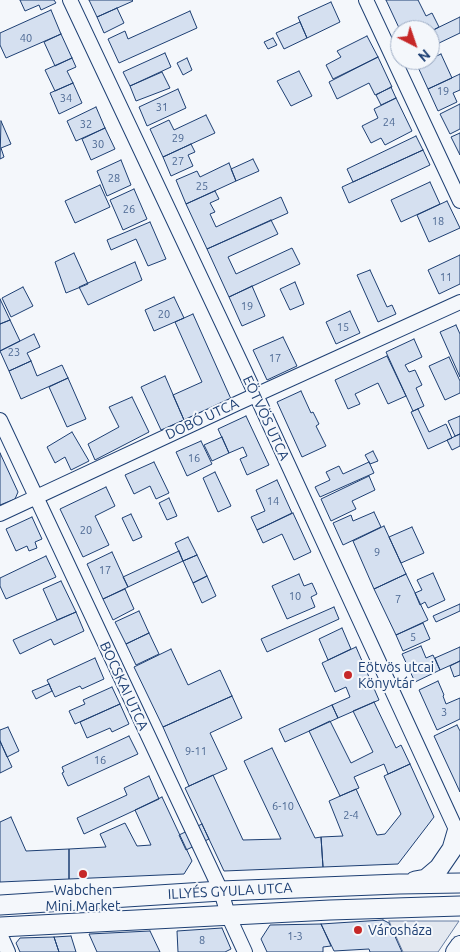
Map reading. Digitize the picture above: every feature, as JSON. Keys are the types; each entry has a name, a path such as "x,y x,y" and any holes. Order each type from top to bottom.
{"main road":[{"path":"399,884 426,879 434,874 452,849 458,829"},
{"name":"ILLYÉS GYULA UTCA","path":"0,905 221,891 460,883"},
{"name":"ILLYÉS GYULA UTCA","path":"0,927 228,915 460,906"}],"street":[{"name":"EÖTVÖS UTCA","path":"70,0 458,829"},
{"path":"366,0 460,201"},
{"name":"DOBÓ UTCA","path":"0,514 460,302"},
{"name":"BOCSKAI UTCA","path":"0,420 221,891 228,915 245,952"},
{"path":"0,934 8,952"},
{"path":"455,952 460,945"}],"shaded area":[{"path":"389,921 459,921 438,952 403,952"}],"building":[{"path":"20,0 54,0 56,3 41,10 39,5 25,11"},
{"path":"89,0 132,0 133,1 97,17"},
{"path":"386,0 418,0 426,16 432,13 436,20 395,20"},
{"path":"331,2 340,22 307,38 298,17"},
{"path":"117,8 124,23 104,33 97,17"},
{"path":"51,10 61,34 6,58 0,45 0,33"},
{"path":"190,11 197,28 119,63 108,39 125,31 128,39"},
{"path":"460,17 460,33 440,43 440,27"},
{"path":"300,22 307,38 284,49 276,33"},
{"path":"61,34 72,58 55,66 44,42"},
{"path":"367,36 378,57 333,79 326,65 341,57 337,51"},
{"path":"273,38 277,45 268,49 264,42"},
{"path":"165,53 171,67 130,86 123,72"},
{"path":"440,54 452,78 428,89 419,70 440,70"},
{"path":"378,57 392,87 375,95 369,83 337,99 329,82"},
{"path":"72,58 76,67 67,71 73,83 55,91 45,70"},
{"path":"187,58 192,70 183,75 177,63"},
{"path":"299,71 312,96 291,106 277,81"},
{"path":"162,72 170,88 136,101 130,86"},
{"path":"460,74 460,90 453,93 457,102 438,111 428,89"},
{"path":"73,83 82,103 59,114 50,93"},
{"path":"391,87 396,98 381,105 376,95"},
{"path":"178,89 186,108 147,126 139,107"},
{"path":"396,98 412,131 385,145 381,138 371,143 362,126 378,118 374,109"},
{"path":"460,104 460,129 450,134 440,114"},
{"path":"96,107 105,128 76,141 67,121"},
{"path":"206,115 215,133 163,157 150,129 169,120 174,130"},
{"path":"1,121 11,144 1,148 4,157 0,159"},
{"path":"105,128 115,149 91,160 82,139"},
{"path":"460,133 460,155 451,137"},
{"path":"416,136 423,150 353,182 347,169"},
{"path":"191,144 195,152 188,155 193,166 171,176 163,157"},
{"path":"423,150 430,165 349,203 342,187"},
{"path":"253,159 259,171 236,181 231,169"},
{"path":"121,160 131,185 107,196 97,171"},
{"path":"229,163 236,181 186,204 176,180 197,171 200,177"},
{"path":"430,182 440,204 401,222 391,200"},
{"path":"100,185 110,207 75,223 65,201"},
{"path":"134,189 147,219 123,230 110,200"},
{"path":"215,191 219,199 210,203 215,212 210,214 216,227 281,197 288,213 207,249 186,204"},
{"path":"447,201 460,228 429,242 417,215"},
{"path":"271,220 278,234 228,257 236,274 292,248 300,264 229,297 207,249"},
{"path":"150,222 166,259 148,266 136,239 111,250 107,240"},
{"path":"74,253 88,284 66,293 55,262"},
{"path":"460,255 460,284 439,294 428,270"},
{"path":"135,262 142,280 88,305 79,287"},
{"path":"370,270 387,307 392,305 396,314 378,322 357,275"},
{"path":"295,282 304,304 290,310 280,289"},
{"path":"252,286 265,316 242,326 229,297"},
{"path":"23,287 33,306 11,317 2,298"},
{"path":"174,297 184,318 154,331 145,310"},
{"path":"0,299 10,320 0,324"},
{"path":"350,311 360,333 336,344 326,322"},
{"path":"193,314 231,399 184,420 173,395 202,382 175,322"},
{"path":"10,320 20,341 0,351 0,324"},
{"path":"456,325 460,334 460,377 440,332"},
{"path":"34,334 40,347 27,353 31,361 9,371 0,351"},
{"path":"283,337 297,366 267,380 253,350"},
{"path":"414,339 422,357 405,365 409,372 415,370 422,385 416,388 424,406 413,411 386,352"},
{"path":"387,356 406,396 388,404 378,383 355,394 360,404 348,409 335,380"},
{"path":"449,357 460,381 460,393 445,400 429,366"},
{"path":"31,361 37,376 62,365 68,378 21,399 9,371"},
{"path":"165,376 184,420 161,430 141,387"},
{"path":"68,378 86,419 67,427 49,387"},
{"path":"301,391 311,413 313,412 319,424 316,426 326,446 302,457 277,402"},
{"path":"132,397 149,432 95,460 88,444 119,427 109,407"},
{"path":"418,409 429,432 446,424 452,438 428,449 411,412"},
{"path":"246,416 269,465 247,475 240,459 247,456 243,447 229,453 218,429"},
{"path":"460,416 460,434 455,436 448,421"},
{"path":"72,432 89,461 71,470 65,457 55,463 47,447"},
{"path":"460,434 460,446 452,450 447,440"},
{"path":"222,437 229,453 212,461 204,445"},
{"path":"201,441 212,464 187,476 176,452"},
{"path":"373,451 378,461 370,464 365,455"},
{"path":"0,453 18,492 15,499 0,505"},
{"path":"154,462 169,493 156,499 150,486 134,494 125,475"},
{"path":"369,462 374,473 320,497 315,487 330,480 326,472 339,466 343,474"},
{"path":"215,472 231,506 218,512 203,478"},
{"path":"369,476 375,490 352,501 356,509 331,521 321,499"},
{"path":"277,480 292,513 257,530 251,517 265,511 256,490"},
{"path":"106,487 115,506 95,516 109,545 83,557 60,509"},
{"path":"169,498 177,516 167,520 159,503"},
{"path":"374,512 381,527 343,545 333,523 351,515 353,521"},
{"path":"293,513 311,552 294,560 282,534 263,543 257,530"},
{"path":"131,514 142,537 133,541 122,518"},
{"path":"32,517 42,539 35,542 37,548 29,551 27,546 16,551 6,529"},
{"path":"384,526 406,574 374,589 353,541"},
{"path":"412,527 424,553 401,563 389,537"},
{"path":"188,537 197,555 183,561 175,543"},
{"path":"179,551 183,561 128,587 123,577"},
{"path":"112,552 128,587 103,599 87,564"},
{"path":"197,555 207,576 193,583 183,561"},
{"path":"46,556 56,577 6,599 0,586 0,578"},
{"path":"433,573 445,600 428,608 425,602 420,605 415,593 422,590 417,580"},
{"path":"299,574 304,586 312,583 317,594 311,597 315,607 287,619 272,586"},
{"path":"406,574 428,620 396,635 374,589"},
{"path":"207,576 216,596 202,603 193,583"},
{"path":"61,581 76,612 57,620 43,589"},
{"path":"125,589 134,609 113,620 103,599"},
{"path":"460,604 460,611 436,622 433,616"},
{"path":"334,607 339,619 267,652 261,639"},
{"path":"139,611 149,633 126,644 115,622"},
{"path":"76,612 84,631 54,645 51,639 20,654 13,640"},
{"path":"423,623 430,639 403,651 396,635"},
{"path":"342,628 351,649 328,660 319,639"},
{"path":"149,633 159,654 136,665 126,644"},
{"path":"421,646 426,658 433,655 440,670 415,682 402,654"},
{"name":"Eötvös utcai Könyvtár","path":"356,647 379,700 338,718 332,705 350,697 346,687 335,692 322,663"},
{"path":"460,647 460,661 440,670 435,658"},
{"path":"171,649 188,685 220,670 232,696 163,727 134,667"},
{"path":"95,658 104,679 82,689 80,686 55,697 47,680"},
{"path":"460,661 460,675 454,677 450,666"},
{"path":"438,681 446,704 460,698 460,719 437,730 419,690"},
{"path":"49,684 52,691 36,699 32,691"},
{"path":"112,687 120,704 75,724 69,711 85,704 83,700"},
{"path":"232,696 242,718 210,733 227,769 189,786 163,727"},
{"path":"374,702 396,748 401,745 410,764 388,774 384,764 354,777 359,788 340,796 309,731 330,721 351,763 373,752 353,711"},
{"path":"120,704 129,724 112,732 110,728 87,738 80,722"},
{"path":"332,705 338,718 285,742 279,729"},
{"path":"457,725 460,731 460,792 434,736"},
{"path":"8,727 19,751 7,757 0,741 0,730"},
{"path":"129,736 138,754 68,786 62,773 64,772 62,767"},
{"path":"0,741 12,767 0,773"},
{"path":"272,748 315,838 321,837 323,867 224,871 185,788 213,775 243,840 281,839 244,761"},
{"path":"410,764 434,817 398,864 323,867 321,837 343,836 329,801 356,789 377,835 385,834 401,814 384,776"},
{"path":"149,776 159,799 84,834 77,818 127,795 124,788"},
{"path":"162,797 192,861 184,874 69,879 69,849 106,847 100,834 125,823 137,846 151,845 135,810"},
{"path":"11,817 26,851 69,849 69,879 0,882 0,822"},
{"path":"202,824 209,839 186,850 179,835"},
{"name":"Városháza","path":"383,920 389,923 402,952 370,952 369,949 334,951 321,924"},
{"path":"321,924 331,946 323,947 323,952 267,952 261,939 270,925"},
{"path":"222,928 231,949 225,952 178,952 177,931"},
{"path":"150,931 160,952 97,952 89,934"},
{"path":"71,936 76,952 59,952 54,937"},
{"path":"54,937 59,952 20,952 16,943 20,938"}],"place":[{"name":"Eötvös utcai Könyvtár","path":"348,675"},
{"name":"Wabchen Mini Market","path":"83,874"},
{"name":"Városháza","path":"358,930"}]}
